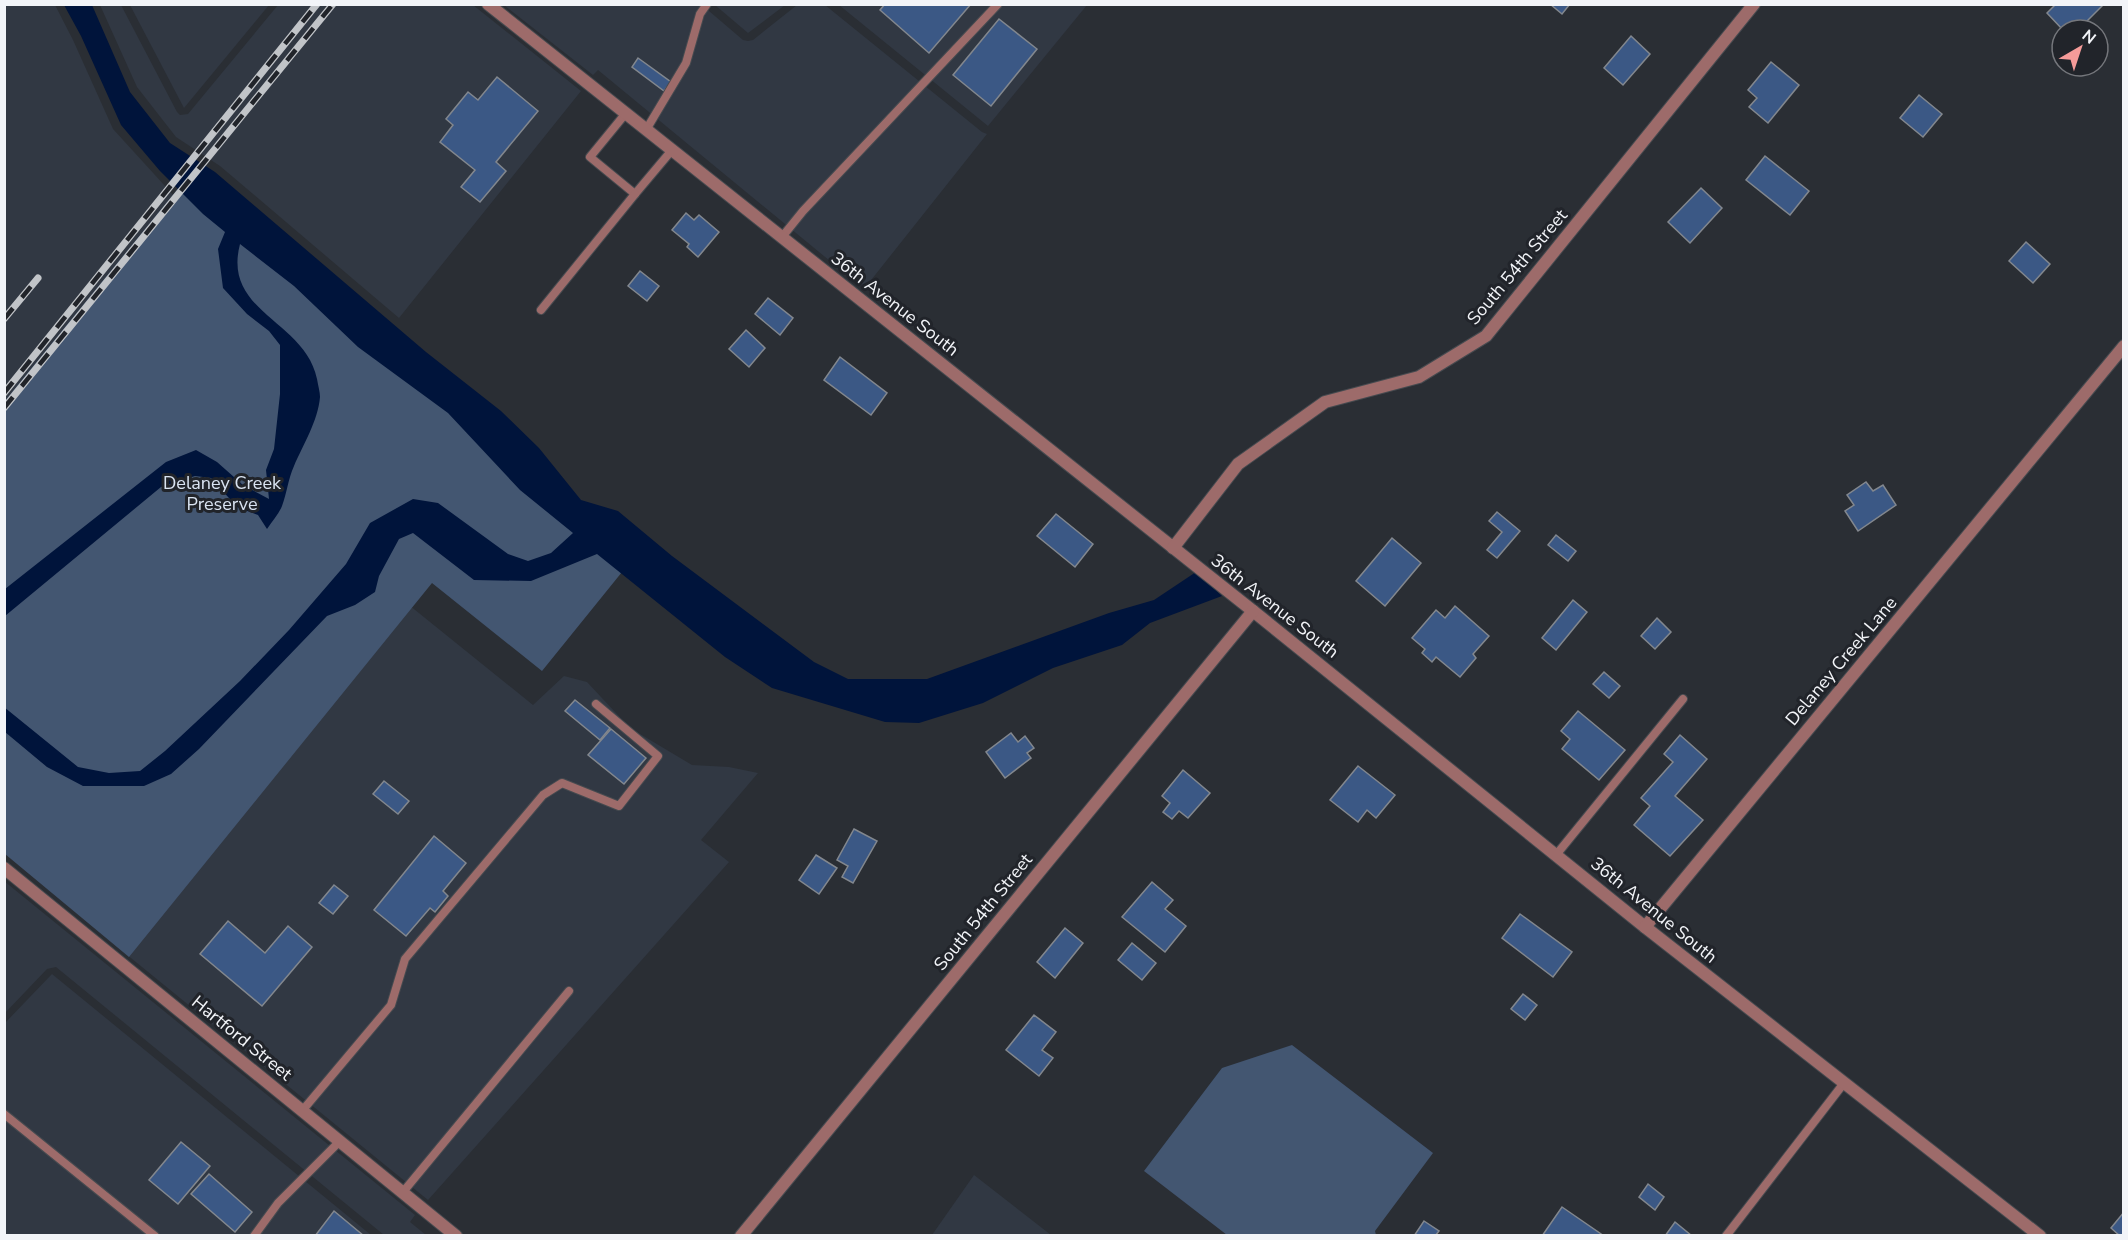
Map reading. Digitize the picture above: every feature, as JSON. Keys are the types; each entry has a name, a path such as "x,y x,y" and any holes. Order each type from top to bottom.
{"street":[{"name":"South 54th Street","path":"1173,548 1238,464 1325,402 1419,377 1486,336 1754,4"},
{"name":"36th Avenue South","path":"495,6 626,114 1254,611 1645,927 2040,1236"},
{"name":"Delaney Creek Lane","path":"1645,927 2124,346"},
{"name":"South 54th Street","path":"741,1236 1254,611"},
{"name":"Hartford Street","path":"4,868 456,1236"}],"lane":[{"path":"646,130 686,63 700,14 707,4"},
{"path":"782,237 803,211 998,4"},
{"path":"626,114 590,157 635,194"},
{"path":"541,310 672,150"},
{"path":"1556,855 1683,699"},
{"path":"302,1111 391,1005 405,959 543,795 562,783 619,806 657,756 596,704"},
{"path":"404,1192 569,991"},
{"path":"1726,1236 1844,1083"},
{"path":"4,1114 155,1236"},
{"path":"254,1236 278,1203 340,1141"}],"shaded area":[{"path":"5,5 55,5 113,129 175,197 5,413"},
{"path":"64,5 92,5 130,92 170,143 215,172 426,352 501,411 539,448 581,500 618,511 672,556 814,662 848,679 927,679 1109,613 1154,600 1196,572 1222,596 1150,623 1122,645 1053,668 983,703 919,723 885,722 772,688 725,657 597,554 531,581 474,580 413,533 399,539 379,576 375,592 355,605 327,616 199,749 171,774 144,786 83,786 47,767 5,732 4,707 78,767 109,773 140,771 165,751 240,681 289,630 346,564 370,523 413,499 438,503 508,554 528,561 551,553 573,533 520,490 448,413 358,347 294,286 240,244 238,267 243,286 253,301 297,343 310,359 320,393 319,406 310,433 292,471 279,512 267,529 258,515 237,507 211,478 195,476 161,487 5,616 5,589 166,462 196,450 217,462 243,485 269,499 266,470 274,449 280,394 280,345 269,331 247,314 223,288 218,249 225,232 203,214 160,171 121,125 81,36"},
{"path":"100,5 121,5 180,115 188,114 278,5 473,5 581,91 399,318 220,166 176,137 137,87"},
{"path":"130,5 269,5 184,108"},
{"path":"504,5 702,5 743,40 748,41 753,40 797,5 825,5 987,134 864,289 598,70 593,75"},
{"path":"715,5 785,5 748,33"},
{"path":"839,5 1087,5 988,126"},
{"path":"404,601 533,705 564,676 587,682 630,728 692,765 729,767 758,773 701,840 729,862 428,1200 115,945"},
{"path":"4,881 415,1215 410,1222 426,1235 384,1235 56,967 47,969 5,1013"},
{"path":"52,974 371,1235 5,1235 4,1024"},
{"path":"974,1175 1051,1235 932,1235"}],"green space":[{"name":"Delaney Creek Preserve","path":"185,180 639,551 542,671 432,583 129,957 5,854 4,402"},
{"path":"1292,1045 1433,1153 1375,1231 1376,1235 1227,1235 1144,1171 1222,1068"}],"building":[{"path":"885,4 971,4 929,53 880,10"},
{"path":"1550,4 1570,4 1562,14"},
{"path":"2056,4 2104,4 2090,18 2052,18 2047,13"},
{"path":"999,19 1037,49 991,106 953,75"},
{"path":"1631,36 1650,54 1623,85 1604,68"},
{"path":"638,58 671,82 664,91 632,67"},
{"path":"1771,62 1799,85 1768,123 1749,107 1757,98 1748,90"},
{"path":"497,77 538,111 496,162 506,171 480,202 461,187 475,170 440,142 453,125 446,119 468,92 478,100"},
{"path":"1919,95 1942,114 1923,137 1900,118"},
{"path":"1765,156 1809,191 1790,215 1746,180"},
{"path":"1701,188 1722,208 1690,243 1668,222"},
{"path":"686,213 694,220 699,215 719,232 698,257 687,247 689,244 672,230"},
{"path":"2026,242 2050,264 2033,283 2009,261"},
{"path":"640,271 659,286 647,301 628,286"},
{"path":"768,298 793,318 780,335 755,314"},
{"path":"746,330 765,348 749,367 729,349"},
{"path":"840,357 887,393 871,415 824,380"},
{"path":"1866,482 1873,491 1883,485 1896,505 1858,531 1845,511 1854,505 1847,495"},
{"path":"1497,512 1520,531 1497,558 1487,550 1502,532 1489,521"},
{"path":"1056,514 1093,544 1075,567 1037,536"},
{"path":"1556,535 1576,551 1568,561 1548,545"},
{"path":"1392,538 1421,563 1385,606 1356,581"},
{"path":"1573,600 1587,612 1556,650 1542,638"},
{"path":"1455,606 1489,636 1473,654 1476,658 1460,677 1436,657 1432,662 1422,653 1425,649 1412,638 1436,610 1445,618"},
{"path":"1657,618 1671,632 1655,649 1641,636"},
{"path":"1604,672 1620,686 1609,698 1593,684"},
{"path":"575,700 610,728 600,740 565,711"},
{"path":"1578,711 1625,750 1599,780 1562,749 1570,739 1561,731"},
{"path":"611,729 646,758 624,784 588,755"},
{"path":"1011,733 1018,742 1025,736 1034,748 1027,753 1031,758 1005,778 986,752"},
{"path":"1680,735 1707,759 1675,796 1703,820 1670,856 1634,825 1650,806 1641,798 1673,762 1664,754"},
{"path":"1358,766 1395,795 1376,818 1367,810 1358,822 1330,800"},
{"path":"1183,770 1210,793 1188,818 1179,811 1172,819 1163,812 1170,803 1162,796"},
{"path":"384,781 409,801 398,814 373,794"},
{"path":"854,829 877,841 853,883 842,877 848,866 837,860"},
{"path":"434,836 466,863 443,891 448,896 435,912 430,908 406,936 374,910"},
{"path":"816,855 837,868 819,894 799,880"},
{"path":"1152,882 1173,900 1165,909 1186,926 1165,952 1122,917"},
{"path":"334,885 348,896 333,914 319,903"},
{"path":"1520,914 1572,952 1553,977 1502,938"},
{"path":"228,921 265,953 288,926 312,947 262,1006 200,954"},
{"path":"1065,928 1083,943 1055,978 1037,962"},
{"path":"1132,943 1156,963 1142,980 1118,960"},
{"path":"1523,994 1537,1005 1525,1020 1511,1009"},
{"path":"1034,1015 1056,1032 1042,1050 1053,1058 1039,1076 1006,1050"},
{"path":"181,1142 210,1166 178,1204 149,1180"},
{"path":"209,1174 252,1212 235,1232 191,1194"},
{"path":"1648,1184 1664,1197 1655,1210 1639,1197"},
{"path":"1562,1207 1604,1236 1542,1236"},
{"path":"334,1211 364,1236 315,1236"},
{"path":"2124,1212 2124,1236 2120,1236 2111,1228"},
{"path":"1424,1221 1439,1231 1435,1236 1414,1236"},
{"path":"1675,1222 1692,1236 1665,1236"}],"railway":[{"path":"4,393 317,4"},
{"path":"4,408 333,4"},
{"path":"4,319 38,278"}]}
